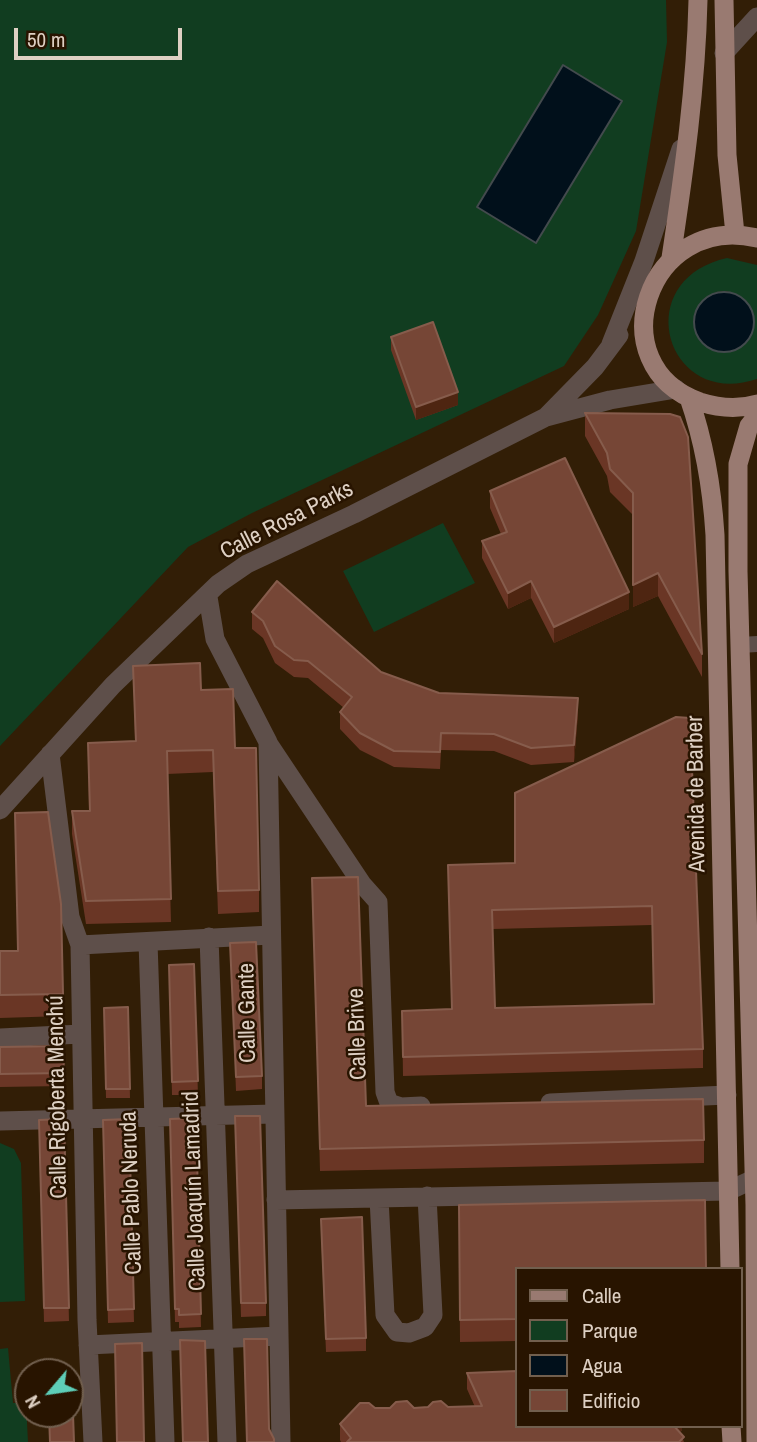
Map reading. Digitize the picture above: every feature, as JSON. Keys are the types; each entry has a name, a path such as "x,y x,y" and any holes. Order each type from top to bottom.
{"main road":[{"path":"670,257 683,184 686,135 696,65 698,0"},
{"path":"724,0 727,155 736,234"},
{"path":"645,305 654,279 670,257 700,239 736,234 757,238"},
{"name":"Avenida de Barber","path":"645,305 644,329 649,351 660,372 683,393 704,439 713,501 730,1267"},
{"path":"683,393 716,407 744,408 757,404"},
{"name":"Avenida de Barber","path":"756,1442 749,644 738,464 749,426 757,416"}],"street":[{"path":"724,53 757,17"},
{"path":"611,344 644,261 686,135"},
{"name":"Calle Rosa Parks","path":"546,417 595,367 645,305"},
{"name":"Calle Rosa Parks","path":"0,810 113,685 208,597 218,584 247,564 354,514 546,417 610,400 683,393"},
{"name":"Calle Gante","path":"208,597 215,639 268,742 281,1442"},
{"name":"Calle Brive","path":"268,742 362,884 378,902 385,1092 389,1103 401,1107 436,1106"},
{"name":"Calle Rigoberta Menchú","path":"50,754 70,917 80,945 88,1345 93,1442"},
{"path":"80,945 271,935"},
{"name":"Calle Joaquín Lamadrid","path":"209,937 227,1442"},
{"name":"Calle Pablo Neruda","path":"148,942 165,1442"},
{"path":"0,1038 81,1034"},
{"path":"525,1103 727,1096"},
{"path":"0,1121 274,1114"},
{"path":"276,1200 728,1191 754,1179"},
{"path":"379,1198 385,1315 397,1332 408,1333 425,1327 433,1315 427,1196"},
{"path":"88,1345 279,1336"}],"green space":[{"path":"0,0 666,0 667,42 636,231 598,315 564,366 252,513 188,547 0,746"},
{"path":"727,258 757,265 757,379 726,384 700,376 681,360 671,338 669,314 677,291 696,271","holes":["716,292 736,294 754,317 751,336 700,303"]},
{"path":"443,523 475,583 374,632 343,571"},
{"path":"0,1143 14,1149 21,1163 25,1301 0,1302"},
{"path":"8,1348 14,1428 27,1428 28,1442 0,1442 0,1349"}],"water":[{"path":"563,65 622,101 536,243 477,207"},
{"path":"718,292 730,292 749,305 754,322 752,334 741,347 730,352 718,352 699,339 694,328 694,316 707,297"}],"building":[{"path":"433,322 458,392 416,407 391,337"},
{"path":"585,413 670,414 680,417 688,437 702,654 658,573 633,585 633,493 610,469 607,453"},
{"path":"565,458 629,592 554,627 531,581 508,593 482,541 507,532 490,491"},
{"path":"277,581 381,672 439,693 578,698 574,745 531,748 494,734 441,733 440,752 394,751 360,733 340,712 352,697 308,661 294,660 275,646 263,621 252,612"},
{"path":"200,663 201,690 233,689 235,748 256,748 259,890 218,891 213,750 167,751 171,899 86,901 72,811 90,811 88,743 136,741 133,666"},
{"path":"676,717 690,718 703,1049 403,1057 402,1011 452,1009 448,865 515,863 515,793","holes":["652,906 654,1004 495,1008 492,910"]},
{"path":"48,812 61,904 63,994 0,995 0,951 18,951 15,813"},
{"path":"358,877 366,1106 703,1099 704,1140 320,1149 312,878"},
{"path":"256,942 262,1076 236,1077 230,943"},
{"path":"194,964 198,1081 172,1082 169,965"},
{"path":"128,1007 130,1089 106,1089 104,1008"},
{"path":"63,1046 64,1073 0,1074 0,1047"},
{"path":"235,1116 260,1116 266,1303 241,1303"},
{"path":"196,1118 201,1314 179,1315 179,1309 175,1309 170,1119"},
{"path":"64,1119 69,1308 44,1308 39,1120"},
{"path":"129,1119 134,1309 108,1310 103,1120"},
{"path":"705,1200 706,1267 516,1267 516,1319 460,1320 459,1205"},
{"path":"362,1217 366,1338 326,1339 321,1219"},
{"path":"244,1339 267,1339 269,1429 274,1442 247,1442"},
{"path":"180,1340 205,1341 208,1442 183,1442"},
{"path":"142,1343 144,1442 117,1442 115,1344"},
{"path":"516,1371 516,1428 676,1428 684,1437 679,1442 347,1442 351,1438 340,1424 360,1403 369,1403 375,1408 390,1408 396,1402 407,1401 414,1408 428,1407 433,1402 441,1401 448,1407 482,1406 467,1373"},
{"path":"50,1428 74,1428 74,1442 50,1442"}]}
